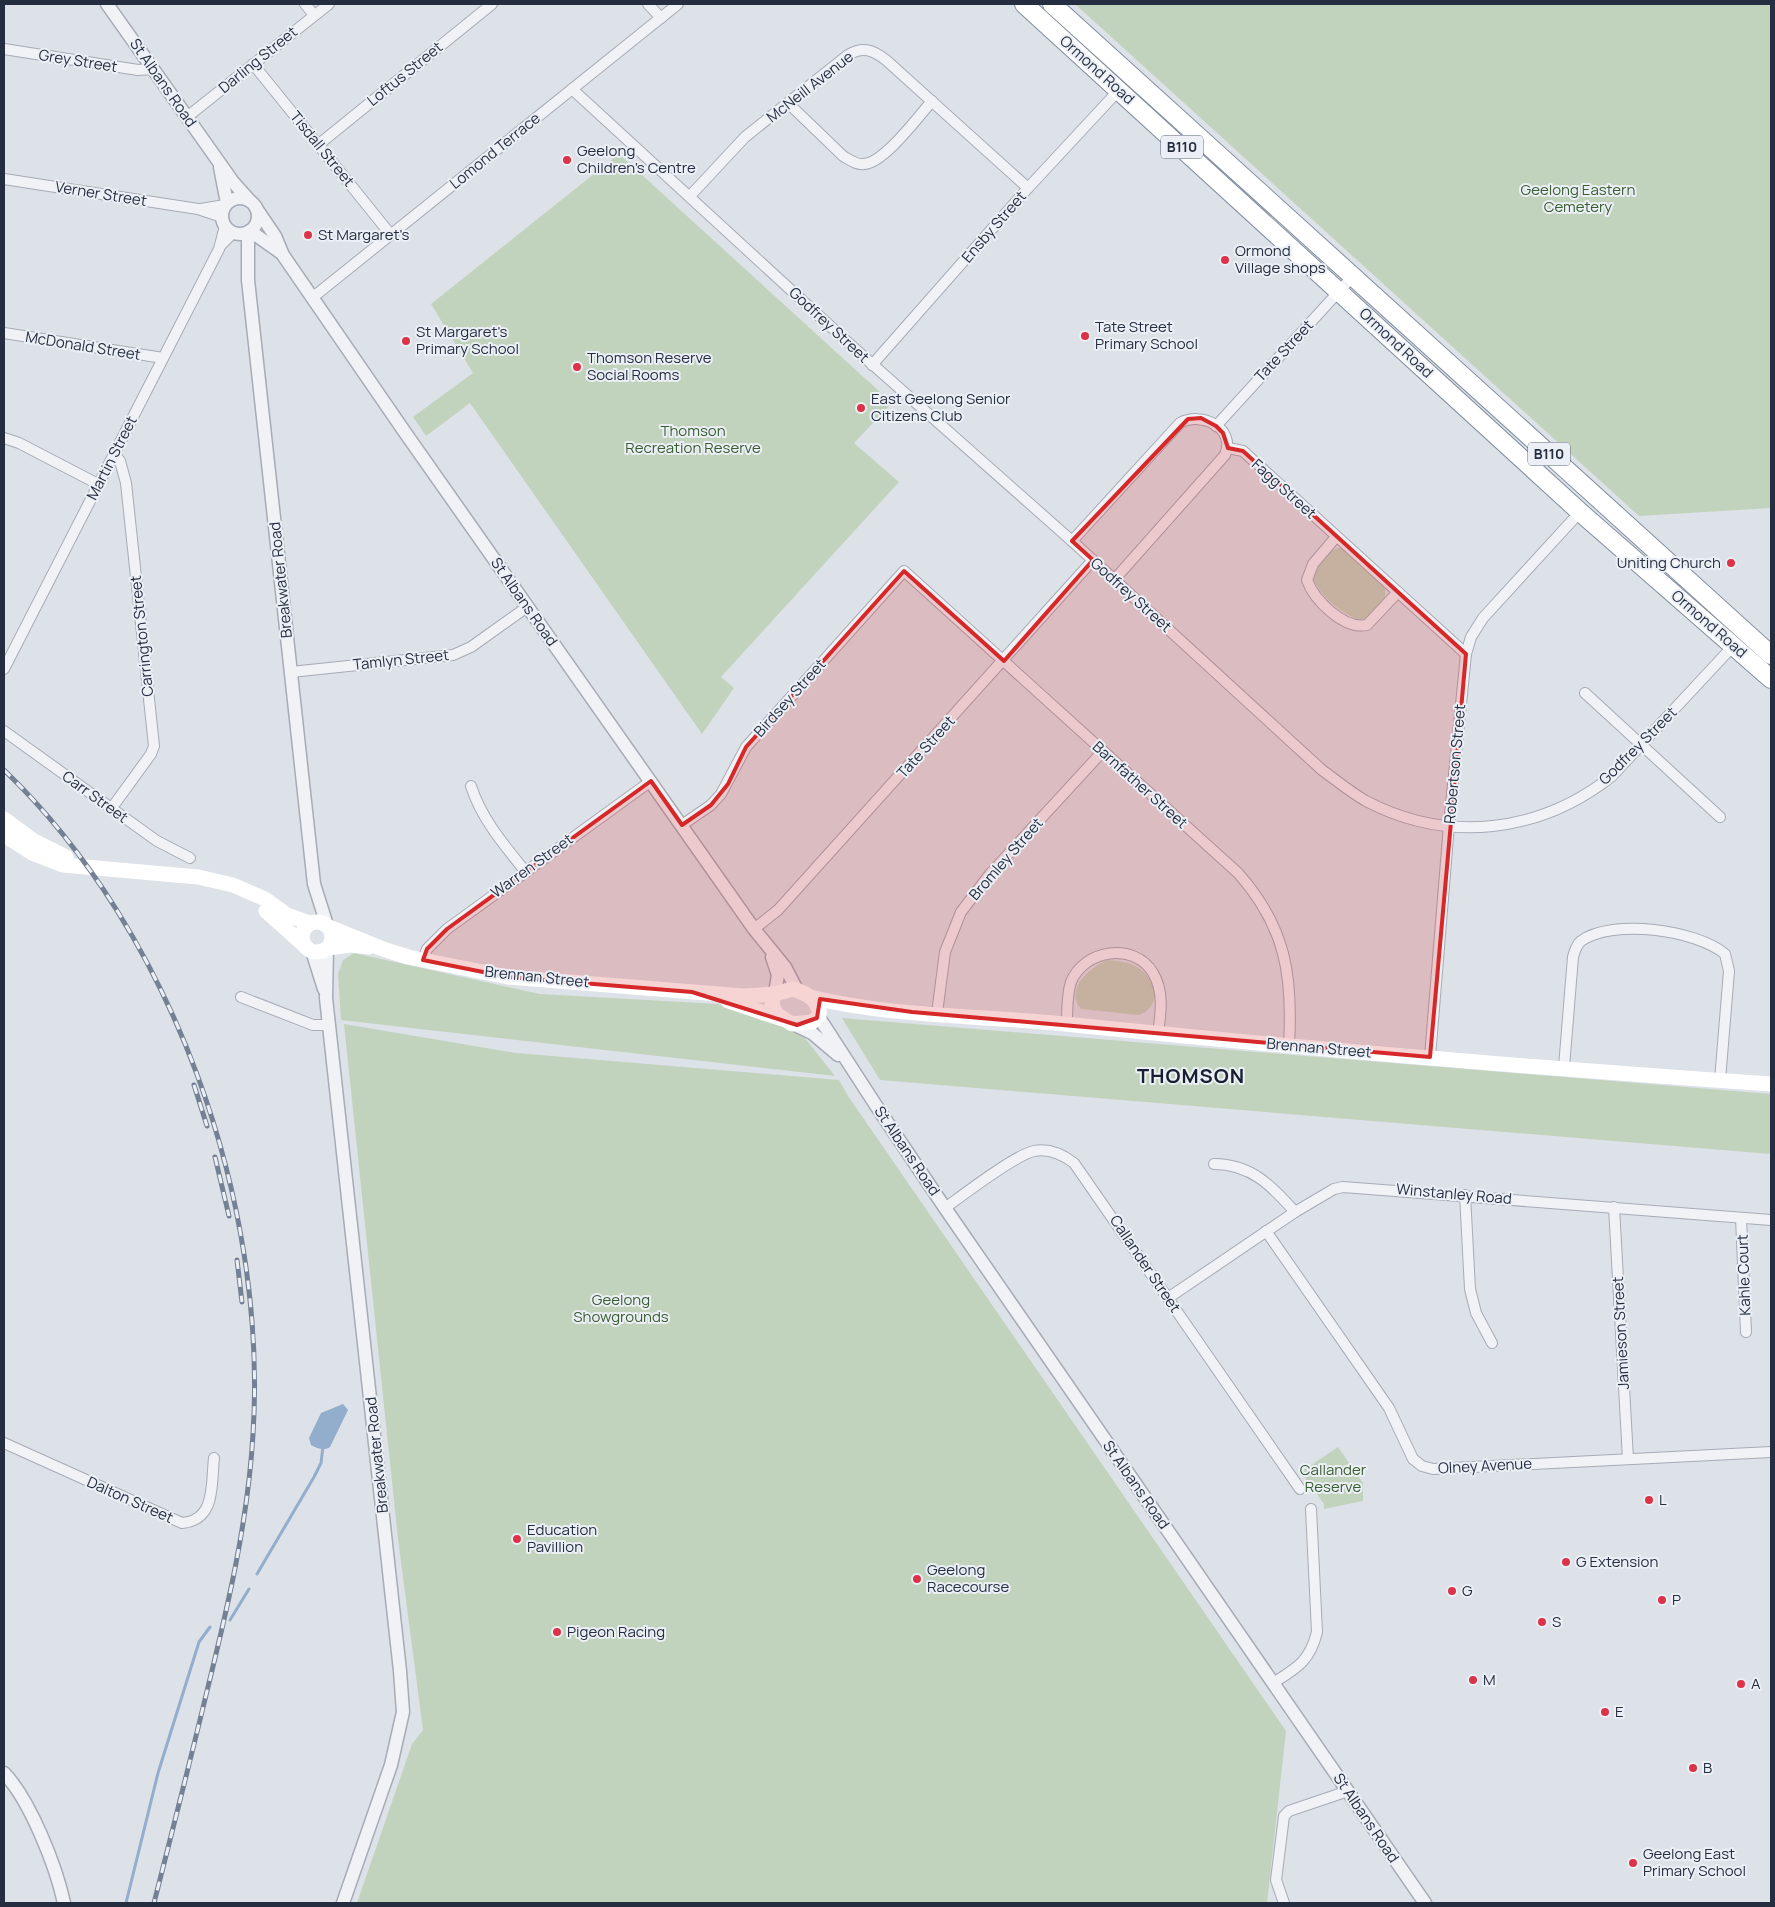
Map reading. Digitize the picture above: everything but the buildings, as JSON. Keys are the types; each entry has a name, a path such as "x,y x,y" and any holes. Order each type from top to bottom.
{"highway":[{"name":"Ormond Road","path":"1024,4 1580,512 1771,679"},
{"name":"Ormond Road","path":"1052,4 1771,656"}],"main road":[{"path":"4,818 24,834 55,852 83,863 106,868"},
{"path":"4,835 32,853 56,863 78,867 106,868 198,878 226,883 248,890 265,899 287,915 310,923 321,922 328,926 332,940 327,948 320,952 308,949 261,906 227,888 198,878"},
{"path":"308,949 302,933 310,923"},
{"name":"Brennan Street","path":"328,926 383,949 424,960 508,977 744,996 775,994"},
{"name":"Brennan Street","path":"327,948 351,945 383,949"},
{"path":"786,990 804,994 817,1004 818,1016 809,1023 788,1022 774,1012 772,1001 775,994 786,990"},
{"name":"Brennan Street","path":"692,992 732,1002 788,1022"},
{"name":"Brennan Street","path":"804,994 868,1008 1289,1045 1771,1084"},
{"name":"Brennan Street","path":"818,1016 868,1008"}],"street":[{"path":"305,4 314,15"},
{"name":"Darling Street","path":"187,117 329,4"},
{"name":"Loftus Street","path":"318,145 492,4"},
{"path":"648,4 660,18"},
{"name":"Lomond Terrace","path":"312,298 678,4"},
{"name":"St Albans Road","path":"112,6 152,69 218,162 275,236 284,255 312,298 527,607 754,929 804,994"},
{"name":"Grey Street","path":"4,49 138,70 152,69"},
{"name":"McNeill Avenue","path":"690,196 732,149 848,55 861,49 874,51 880,55 1028,188"},
{"name":"Tisdall Street","path":"253,64 391,234"},
{"name":"Godfrey Street","path":"572,89 872,365 1072,541 1322,770 1351,792 1402,816 1449,825 1492,826 1534,818 1556,811 1595,790 1612,776 1734,645"},
{"name":"Ensby Street","path":"872,365 1028,188 1119,90"},
{"path":"788,103 843,156 862,164 871,163 883,156 932,101"},
{"name":"St Albans Road","path":"218,162 233,223 268,241 284,255"},
{"name":"Verner Street","path":"4,179 198,209 233,223"},
{"path":"235,198 253,205 258,218 233,223 235,198"},
{"name":"Martin Street","path":"4,669 233,223"},
{"name":"Breakwater Road","path":"233,223 248,276 314,884 310,923"},
{"name":"Tate Street","path":"1216,426 1353,276"},
{"name":"McDonald Street","path":"4,333 163,358"},
{"path":"1072,541 1180,424 1188,419 1201,418 1224,433 1228,448 1225,455 1114,580"},
{"path":"4,438 19,443 98,484"},
{"name":"Fagg Street","path":"1228,448 1243,451 1466,654"},
{"name":"Carrington Street","path":"111,809 151,754 154,746 126,483 120,462 114,453"},
{"name":"Robertson Street","path":"1430,1056 1449,825 1466,654 1471,637 1483,618 1580,512"},
{"path":"1336,537 1313,564 1308,580 1313,593 1334,612 1351,624 1366,625 1398,592"},
{"name":"Tate Street","path":"754,929 778,910 1093,560"},
{"name":"Barnfather Street","path":"904,571 1238,873 1256,893 1271,918 1286,958 1290,995 1289,1045"},
{"name":"Birdsey Street","path":"682,825 712,805 721,794 750,743 904,571"},
{"name":"Tamlyn Street","path":"291,672 453,655 471,647 527,607"},
{"path":"1585,693 1643,744 1720,818"},
{"name":"Carr Street","path":"4,731 157,841 190,858"},
{"name":"Bromley Street","path":"937,1013 940,972 945,952 961,912 990,874 1103,751"},
{"name":"Warren Street","path":"424,960 428,949 443,933 525,871 651,781"},
{"path":"471,786 477,805 483,815 525,871"},
{"name":"Breakwater Road","path":"314,884 328,926"},
{"path":"1564,1067 1573,957 1576,947 1581,941 1604,932 1630,929 1655,930 1702,940 1725,954 1729,971 1720,1080"},
{"name":"St Albans Road","path":"768,947 778,975 775,994"},
{"name":"Breakwater Road","path":"327,948 326,998 398,1652 402,1712 391,1765 343,1903"},
{"name":"Breakwater Road","path":"308,949 326,998"},
{"path":"1067,1024 1068,996 1071,982 1077,971 1094,958 1114,952 1134,957 1153,972 1161,1000 1158,1033"},
{"path":"241,997 313,1025 329,1025"},
{"name":"St Albans Road","path":"818,1016 945,1208 1425,1903"},
{"name":"St Albans Road","path":"788,1022 812,1033 849,1065"},
{"name":"Callander Street","path":"945,1208 1025,1154 1044,1150 1065,1156 1080,1170 1300,1489"},
{"path":"1214,1164 1234,1166 1260,1177 1295,1212"},
{"name":"Winstanley Road","path":"1168,1298 1295,1212 1334,1189 1343,1187 1771,1220"},
{"path":"1465,1195 1470,1289 1476,1314 1492,1343"},
{"name":"Jamieson Street","path":"1614,1207 1628,1460"},
{"name":"Kahle Court","path":"1741,1218 1746,1332"},
{"name":"Olney Avenue","path":"1266,1232 1389,1408 1413,1458 1422,1466 1433,1469 1771,1452"},
{"name":"Dalton Street","path":"4,1443 182,1522 198,1519 208,1507 214,1458"},
{"path":"1273,1683 1304,1662 1312,1649 1317,1632 1311,1509"},
{"path":"4,1773 12,1782 40,1833 61,1889 64,1903"},
{"path":"1284,1903 1276,1880 1284,1816 1289,1811 1348,1791"}],"highlighted area":[{"path":"1201,418 1216,426 1223,433 1228,448 1243,451 1466,654 1430,1057 912,1012 820,999 817,1018 797,1025 692,992 508,977 423,960 427,949 447,929 651,781 682,825 711,805 728,784 746,747 904,571 1004,661 1093,560 1072,541 1188,419"}],"green space":[{"name":"Geelong Eastern Cemetery","path":"1075,4 1771,4 1771,508 1639,516"},
{"name":"Thomson Recreation Reserve","path":"619,154 892,403 854,443 899,482 721,677 734,688 702,734 470,403 426,436 413,417 473,373 431,304"},
{"path":"1341,547 1385,586 1385,597 1365,621 1349,616 1332,603 1324,596 1314,580 1312,573 1333,550"},
{"path":"354,953 540,994 718,1004 800,1032 835,1076 341,1020 338,974 343,960"},
{"path":"1108,960 1124,962 1135,966 1150,979 1153,986 1154,999 1152,1006 1147,1011 1139,1015 1081,1009 1077,1001 1077,987 1087,973"},
{"path":"842,1018 1771,1094 1771,1154 880,1080"},
{"name":"Geelong Showgrounds","path":"344,1024 516,1053 839,1080 848,1096 1286,1731 1267,1903 357,1903 412,1744 423,1730 398,1539"},
{"name":"Callander Reserve","path":"1338,1447 1363,1483 1363,1501 1324,1509 1324,1504 1301,1472"}],"water":[{"path":"343,1404 348,1410 330,1447 321,1449 311,1445 309,1438 321,1413"}],"waterway":[{"path":"257,1574 314,1477 321,1463 323,1446"},
{"path":"230,1620 249,1589"},
{"path":"126,1903 158,1773 199,1642 210,1627"}],"railway":[{"path":"4,770 64,836 116,909 161,990 198,1076 225,1165 244,1255 254,1346 253,1434 247,1499 222,1627 154,1903"},
{"path":"194,1085 207,1126"},
{"path":"215,1157 229,1216"},
{"path":"237,1260 242,1302"}],"place":[{"name":"Geelong Children's Centre","path":"567,160"},
{"name":"St Margaret's","path":"308,235"},
{"name":"Ormond Village shops","path":"1225,260"},
{"name":"Tate Street Primary School","path":"1085,336"},
{"name":"St Margaret's Primary School","path":"406,341"},
{"name":"Thomson Reserve Social Rooms","path":"577,367"},
{"name":"East Geelong Senior Citizens Club","path":"861,408"},
{"name":"Uniting Church","path":"1731,563"},
{"name":"L","path":"1649,1500"},
{"name":"Education Pavillion","path":"517,1539"},
{"name":"G Extension","path":"1566,1562"},
{"name":"Geelong Racecourse","path":"917,1579"},
{"name":"G","path":"1452,1591"},
{"name":"P","path":"1662,1600"},
{"name":"S","path":"1542,1622"},
{"name":"Pigeon Racing","path":"557,1632"},
{"name":"M","path":"1473,1680"},
{"name":"A","path":"1741,1684"},
{"name":"E","path":"1605,1712"},
{"name":"B","path":"1693,1768"},
{"name":"Geelong East Primary School","path":"1633,1863"}],"district":[{"name":"THOMSON","path":"1191,1076"}]}
